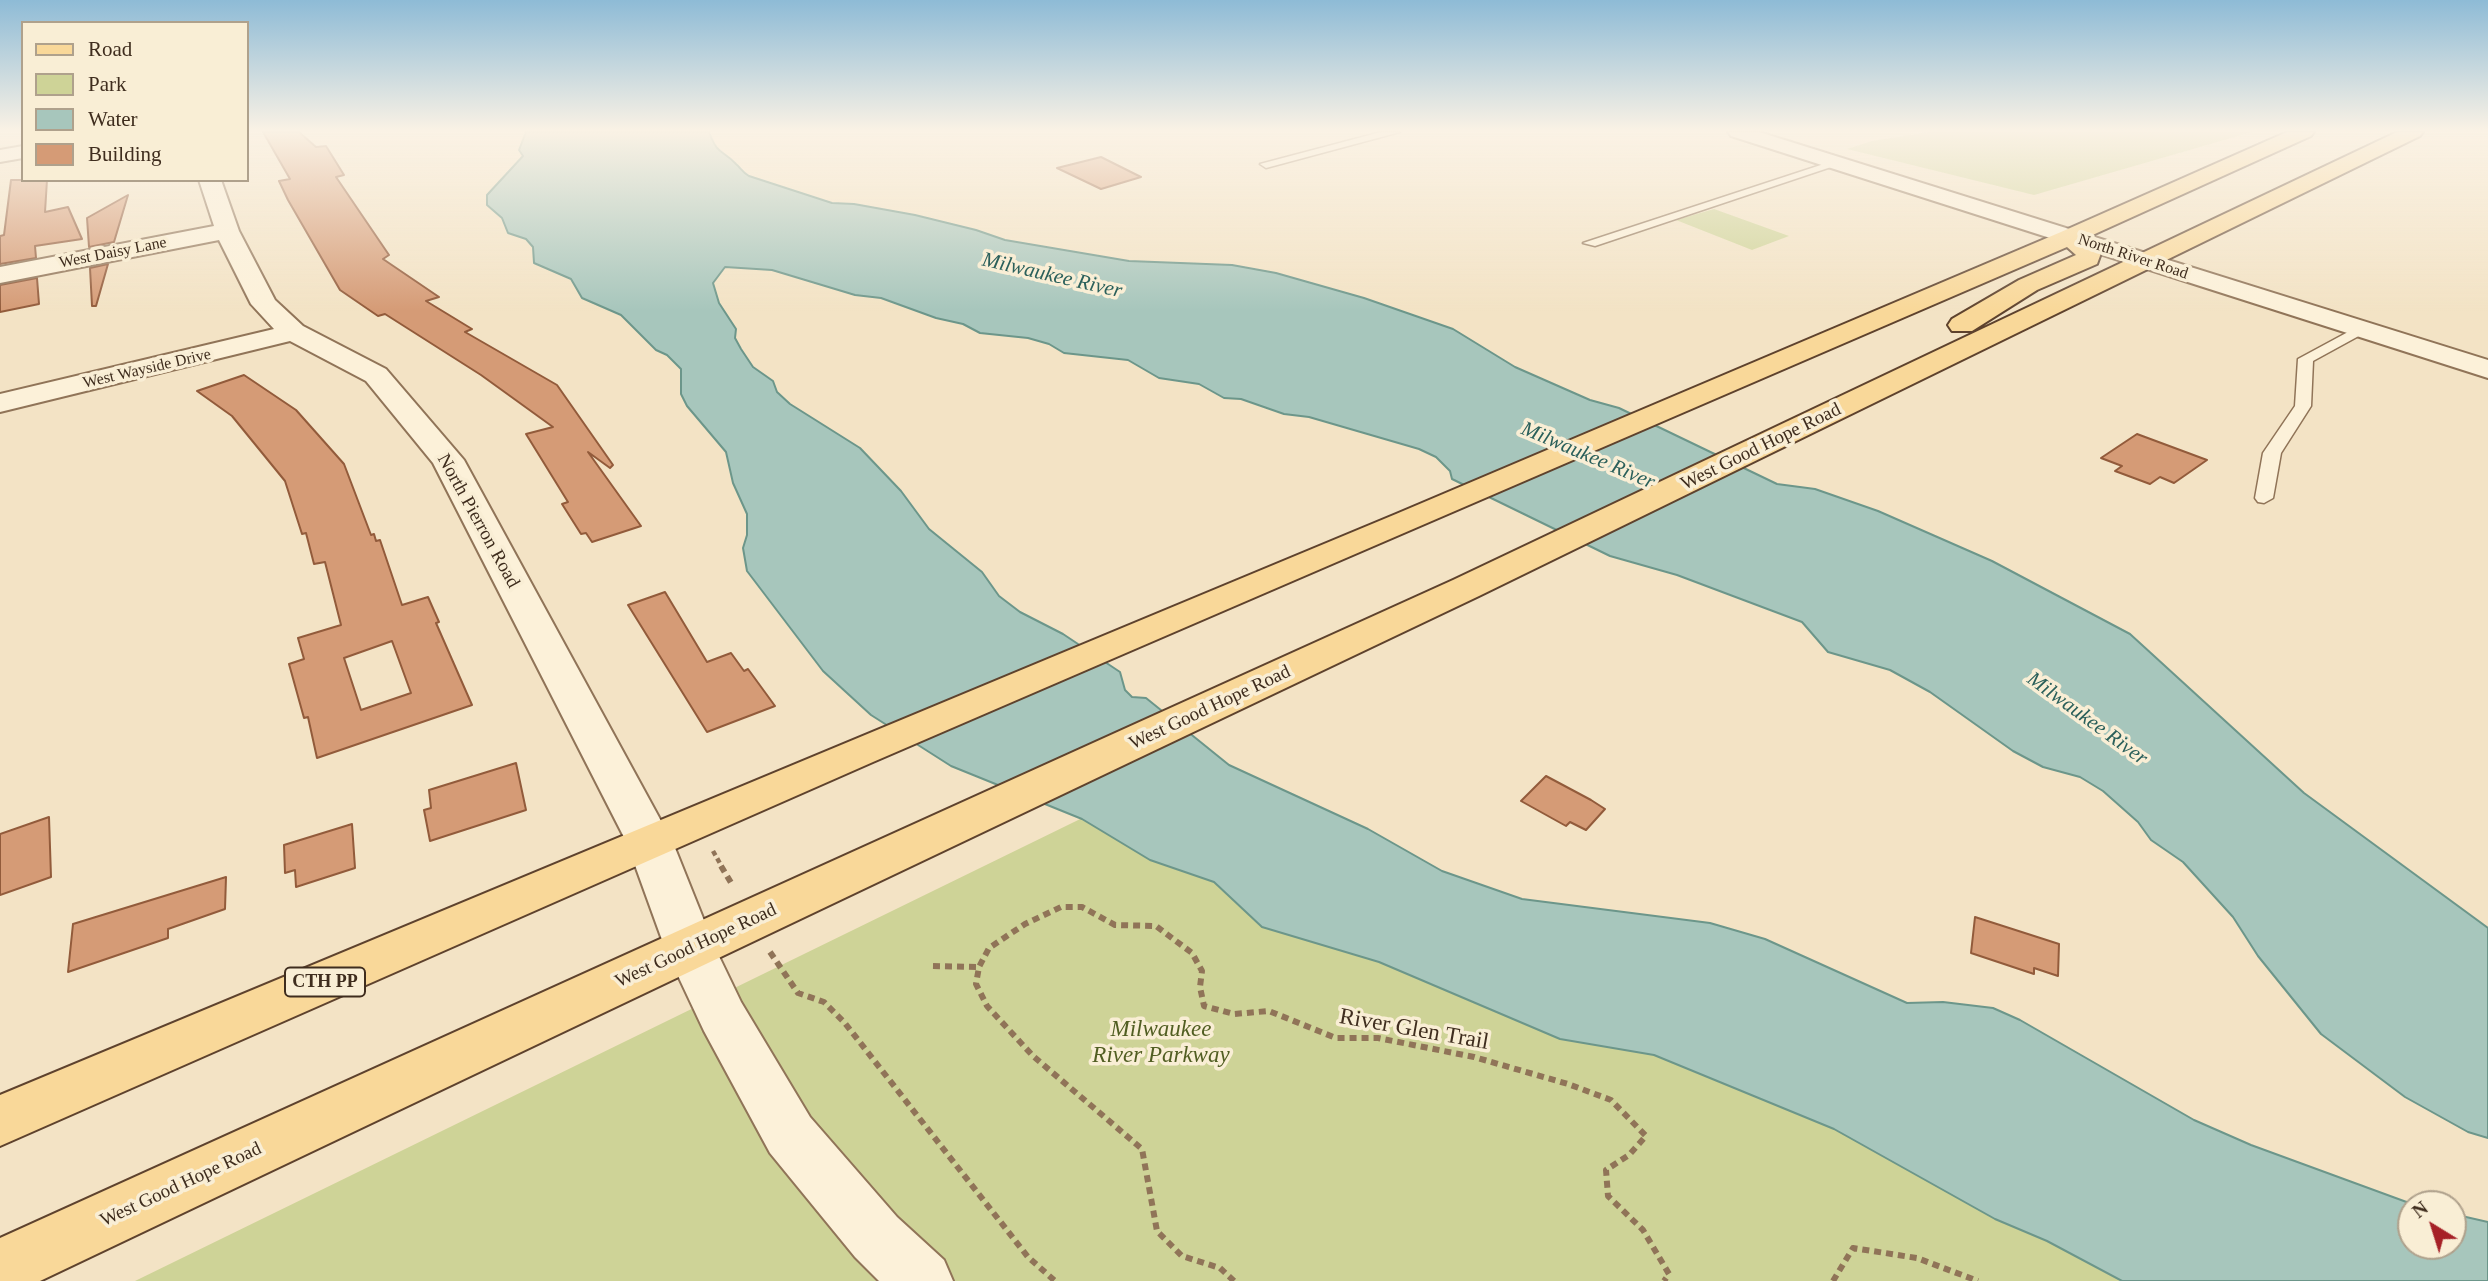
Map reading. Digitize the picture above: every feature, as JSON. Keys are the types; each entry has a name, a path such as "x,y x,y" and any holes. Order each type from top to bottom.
{"main road":[{"path":"650,843 887,740 1408,521 2171,192"},
{"name":"West Good Hope Road","path":"0,1269 1228,700 1780,440 1894,382 2290,192"},
{"path":"2145,262 2139,245 2214,203"},
{"path":"1894,382 1932,343 2028,285 2088,259 2089,253 2070,237"},
{"name":"CTH PP","path":"0,1121 650,843"}],"street":[{"name":"North Pierron Road","path":"214,192 227,231 264,304 293,332 376,375 448,460 650,843 690,948 722,1016 790,1135 876,1237 922,1281"},
{"name":"North River Road","path":"1928,192 2488,369"},
{"name":"West Daisy Lane","path":"0,275 227,231"},
{"name":"West Wayside Drive","path":"0,403 237,348 293,332"}],"lane":[{"path":"1590,243 1748,192"},
{"path":"2264,498 2272,453 2303,406 2306,392 2303,372 2306,359 2361,329"}],"path":[{"path":"696,822 790,984 798,993 824,1002 844,1022 1028,1257 1055,1281"},
{"name":"River Glen Trail","path":"979,967 989,948 1025,924 1061,907 1082,907 1115,925 1156,926 1192,953 1202,971 1200,987 1204,1006 1234,1014 1269,1011 1336,1038 1378,1038 1474,1057 1568,1084 1611,1100 1646,1136 1629,1154 1606,1170 1608,1196 1643,1230 1670,1274 1664,1281"},
{"path":"933,967 979,967 976,984 987,1006 1033,1056 1094,1112 1142,1149 1157,1231 1182,1256 1220,1268 1234,1281"},
{"path":"1833,1281 1853,1248 1885,1249 1955,1269 1978,1281"}],"green space":[{"path":"2021,192 2045,192 2034,195"},
{"path":"1714,209 1789,236 1752,250 1676,220"},
{"name":"Milwaukee River Parkway","path":"1160,780 2397,1241 2397,1260 2456,1260 2488,1270 2488,1281 135,1281"}],"water":[{"name":"Milwaukee River","path":"490,192 798,192 832,203 854,204 915,215 1005,240 1129,261 1232,265 1276,273 1364,298 1453,329 1515,367 1590,400 1619,408 1777,484 1815,489 1878,511 1992,561 2130,634 2304,793 2488,928 2488,1138 2468,1132 2405,1097 2321,1034 2258,956 2233,917 2183,862 2151,840 2138,822 2103,791 2080,777 2043,767 2013,751 1930,692 1890,670 1828,652 1802,622 1677,575 1610,556 1452,479 1450,471 1436,457 1419,449 1309,417 1284,414 1241,399 1224,398 1199,384 1159,378 1128,360 1064,353 1049,344 1028,338 980,333 963,324 936,318 881,298 855,295 772,270 725,267 713,283 719,303 736,329 735,338 741,349 753,367 773,381 777,392 790,404 860,448 901,491 929,529 982,572 999,596 1020,612 1063,634 1120,672 1125,690 1132,697 1146,698 1229,765 1368,829 1442,871 1522,899 1710,923 1765,939 1907,1003 1943,1002 1993,1008 2020,1020 2194,1120 2251,1145 2397,1199 2397,1260 2467,1260 2467,1217 2488,1222 2488,1281 2122,1281 2047,1241 1995,1219 1834,1129 1654,1055 1560,1039 1379,962 1262,927 1214,882 1150,860 1082,819 951,766 871,715 823,671 747,571 743,548 747,535 747,514 733,483 726,452 687,406 681,394 681,369 667,355 656,350 621,315 582,298 571,279 534,263 533,247 526,239 508,233 502,218 487,205 487,195"}],"building":[{"path":"10,192 46,192 45,212 68,207 82,239 35,246 36,258 0,264 0,236 4,235"},
{"path":"284,192 346,192 389,255 383,259 439,297 426,301 472,329 465,332 557,385 613,465 610,468 588,452 641,526 592,542 586,533 581,534 562,504 568,502 526,434 553,427 481,375 385,314 378,316 340,290"},
{"path":"128,195 114,242 89,247 87,218"},
{"path":"108,264 96,306 92,306 90,268"},
{"path":"37,278 39,304 0,312 0,285"},
{"path":"244,375 296,410 344,464 371,535 374,534 376,541 380,540 402,605 428,597 439,622 436,623 472,705 317,758 308,717 304,718 289,664 304,659 298,638 341,625 325,562 314,564 306,533 302,534 285,481 232,416 197,391","holes":["392,641 411,693 361,710 344,658"]},
{"path":"2137,434 2207,460 2174,483 2160,477 2150,484 2115,471 2122,466 2101,458"},
{"path":"665,592 707,662 731,653 744,671 748,669 775,706 707,732 628,605"},
{"path":"516,763 526,810 430,841 424,810 431,808 429,790"},
{"path":"1546,776 1605,809 1586,830 1570,822 1566,826 1521,801"},
{"path":"49,817 51,877 0,895 0,834"},
{"path":"352,824 355,868 296,887 295,870 285,873 284,845"},
{"path":"226,877 225,909 168,929 168,938 68,972 73,924"},
{"path":"1975,917 2059,944 2058,976 2034,968 2034,974 1971,953"}]}
